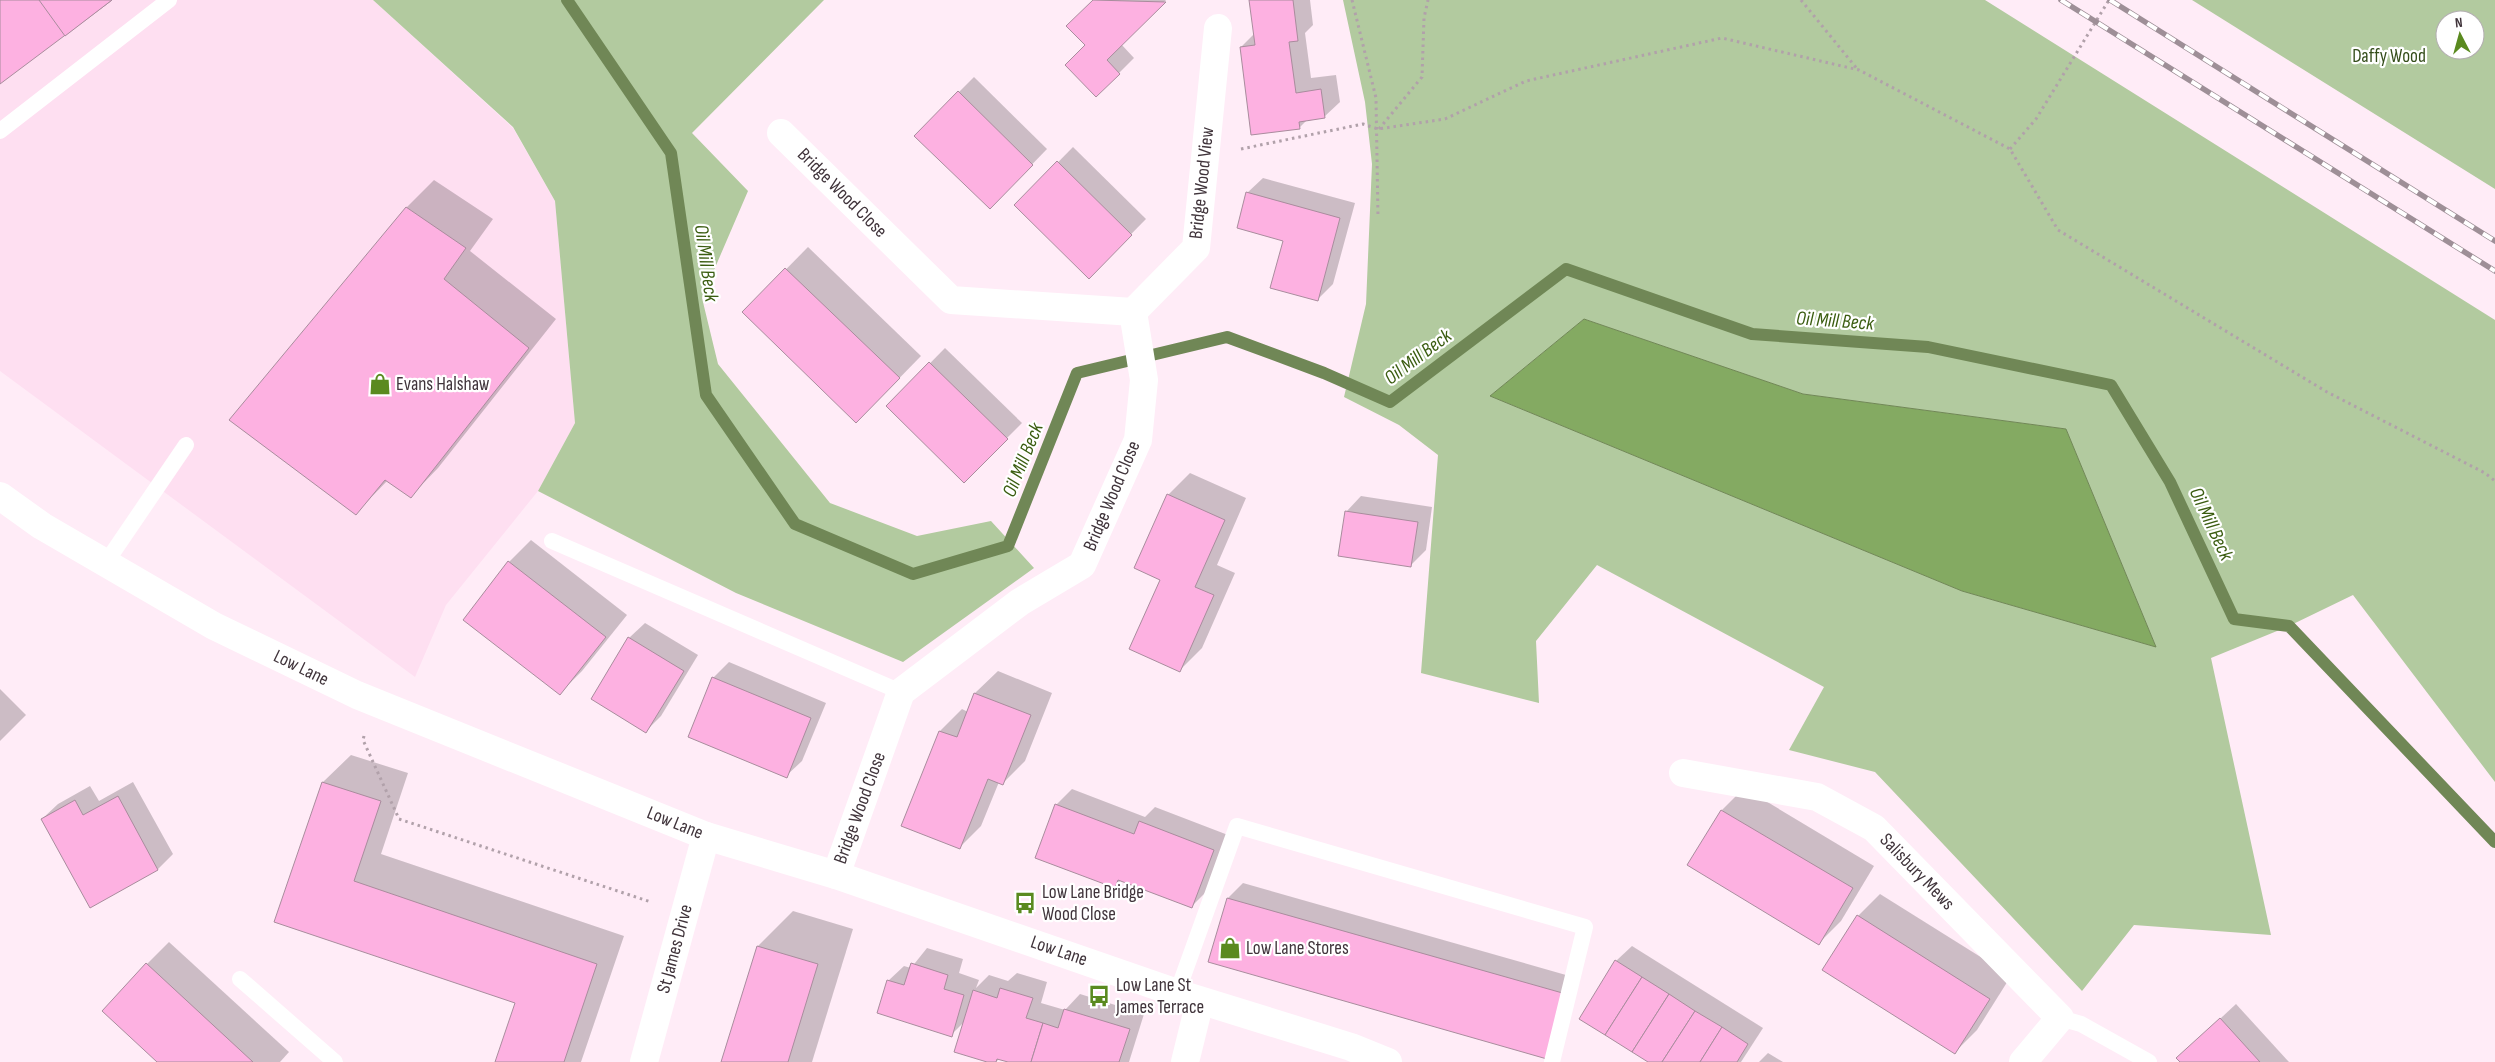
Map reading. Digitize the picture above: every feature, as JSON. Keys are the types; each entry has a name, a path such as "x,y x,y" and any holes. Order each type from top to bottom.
{"street":[{"name":"Bridge Wood View","path":"1133,312 1196,248 1218,28"},
{"name":"Bridge Wood Close","path":"781,132 951,300 1133,312 1144,380 1138,440 1082,566 1020,602 901,692 836,875"},
{"name":"Low Lane","path":"0,496 42,526 214,626 378,703 706,836 836,875 1189,997 1351,1047 1388,1062"},
{"name":"Salisbury Mews","path":"1683,773 1816,797 1874,828 2060,1018"},
{"name":"St James Drive","path":"644,1062 706,836"},
{"path":"1185,1062 1189,997"},
{"path":"2025,1061 2060,1018"}],"lane":[{"path":"0,131 169,0"},
{"path":"105,564 186,445"},
{"path":"552,541 901,692"},
{"path":"1189,997 1237,826 1585,927 1552,1062"},
{"path":"240,979 335,1062"},
{"path":"2060,1018 2081,1024 2149,1062"}],"path":[{"path":"1352,0 1376,98 1378,218"},
{"path":"1378,129 1422,77 1424,18 1428,0"},
{"path":"1801,0 1859,70"},
{"path":"2010,150 2036,119 2109,0"},
{"path":"1204,158 1363,124 1378,129 1445,119 1526,81 1722,38 1859,70 2010,150 2058,230 2327,392 2485,473 2495,481"},
{"path":"378,703 363,740 399,819 685,913"}],"shaded area":[{"path":"0,0 373,0 513,128 555,201 575,423 538,491 446,605 415,677 0,371"},
{"path":"1584,319 1803,394 2066,429 2156,647 1962,591 1490,396"}],"green space":[{"path":"373,0 824,0 692,133 748,191 702,298 718,364 830,503 917,536 991,521 1034,568 903,662 736,593 538,491 575,423 555,201 513,127"},
{"path":"1343,0 1985,0 2495,320 2495,782 2353,595 2289,626 2211,658 2271,935 2134,925 2082,991 1875,772 1789,750 1824,687 1597,565 1536,641 1539,703 1421,673 1438,455 1399,425 1344,397 1366,304 1372,164 1365,102","holes":["1584,319 1803,394 2066,429 2156,647 1962,591 1490,396"]},
{"name":"Daffy Wood","path":"2192,0 2495,0 2495,189"}],"building":[{"path":"0,0 112,0 0,84"},
{"path":"39,0 112,0 65,36"},
{"path":"1093,0 1166,2 1107,60 1120,74 1096,97 1065,65 1085,45 1066,26"},
{"path":"1249,0 1293,0 1298,41 1289,42 1296,93 1321,89 1325,118 1299,122 1300,129 1251,135 1240,47 1255,45"},
{"path":"958,91 1033,165 990,209 914,136"},
{"path":"1057,161 1132,235 1089,279 1014,205"},
{"path":"1246,192 1340,218 1318,301 1270,288 1283,241 1237,228"},
{"name":"Evans Halshaw","path":"406,207 466,248 444,279 529,348 411,498 385,480 356,515 229,420"},
{"path":"785,268 900,378 856,423 742,312"},
{"path":"929,362 1008,439 964,483 886,406"},
{"path":"1167,494 1225,520 1195,587 1214,595 1180,672 1129,649 1160,580 1134,568"},
{"path":"1345,511 1418,522 1411,567 1338,556"},
{"path":"508,561 606,637 560,695 463,620"},
{"path":"628,637 684,671 646,733 591,699"},
{"path":"712,677 811,718 787,778 688,737"},
{"path":"974,693 1031,715 1003,785 988,779 960,849 901,826 939,731 957,737"},
{"path":"322,782 381,801 354,881 597,964 564,1062 495,1062 515,1003 274,922"},
{"path":"118,796 158,870 90,908 41,819 75,800 83,815"},
{"path":"1055,804 1134,834 1139,821 1214,850 1192,908 1118,880 1115,888 1035,858"},
{"path":"1721,810 1853,888 1819,945 1687,865"},
{"path":"1227,898 1566,994 1547,1059 1208,962"},
{"path":"1857,915 1990,999 1955,1054 1822,970"},
{"path":"757,946 818,964 788,1062 721,1062"},
{"path":"1615,960 1642,977 1605,1035 1579,1019"},
{"path":"146,963 253,1062 157,1062 102,1011"},
{"path":"911,963 948,975 944,989 964,995 952,1037 877,1013 887,980 904,985"},
{"path":"1642,977 1669,994 1632,1052 1605,1035"},
{"path":"1000,988 1033,998 1026,1018 1043,1023 1031,1062 1008,1062 997,1059 996,1062 987,1062 954,1052 973,990 997,998"},
{"path":"1669,994 1695,1011 1662,1062 1648,1062 1632,1052"},
{"path":"1064,1009 1130,1029 1119,1062 1031,1062 1043,1023 1058,1028"},
{"path":"1695,1011 1722,1027 1700,1062 1662,1062"},
{"path":"2220,1018 2260,1062 2180,1062 2176,1058"},
{"path":"1722,1027 1748,1044 1737,1062 1700,1062"}],"waterway":[{"name":"Oil Mill Beck","path":"567,0 671,153 706,395 795,524 913,574 1008,546 1077,373 1227,337 1324,373 1390,402 1566,269 1752,334 1928,347 2111,385 2170,482 2234,619 2289,626 2495,842"}],"railway":[{"path":"2061,0 2495,271"},
{"path":"2110,0 2495,241"}],"place":[{"name":"Evans Halshaw","path":"380,384"},
{"name":"Low Lane Bridge Wood Close","path":"1025,903"},
{"name":"Low Lane Stores","path":"1230,948"},
{"name":"Low Lane St James Terrace","path":"1099,996"}]}
